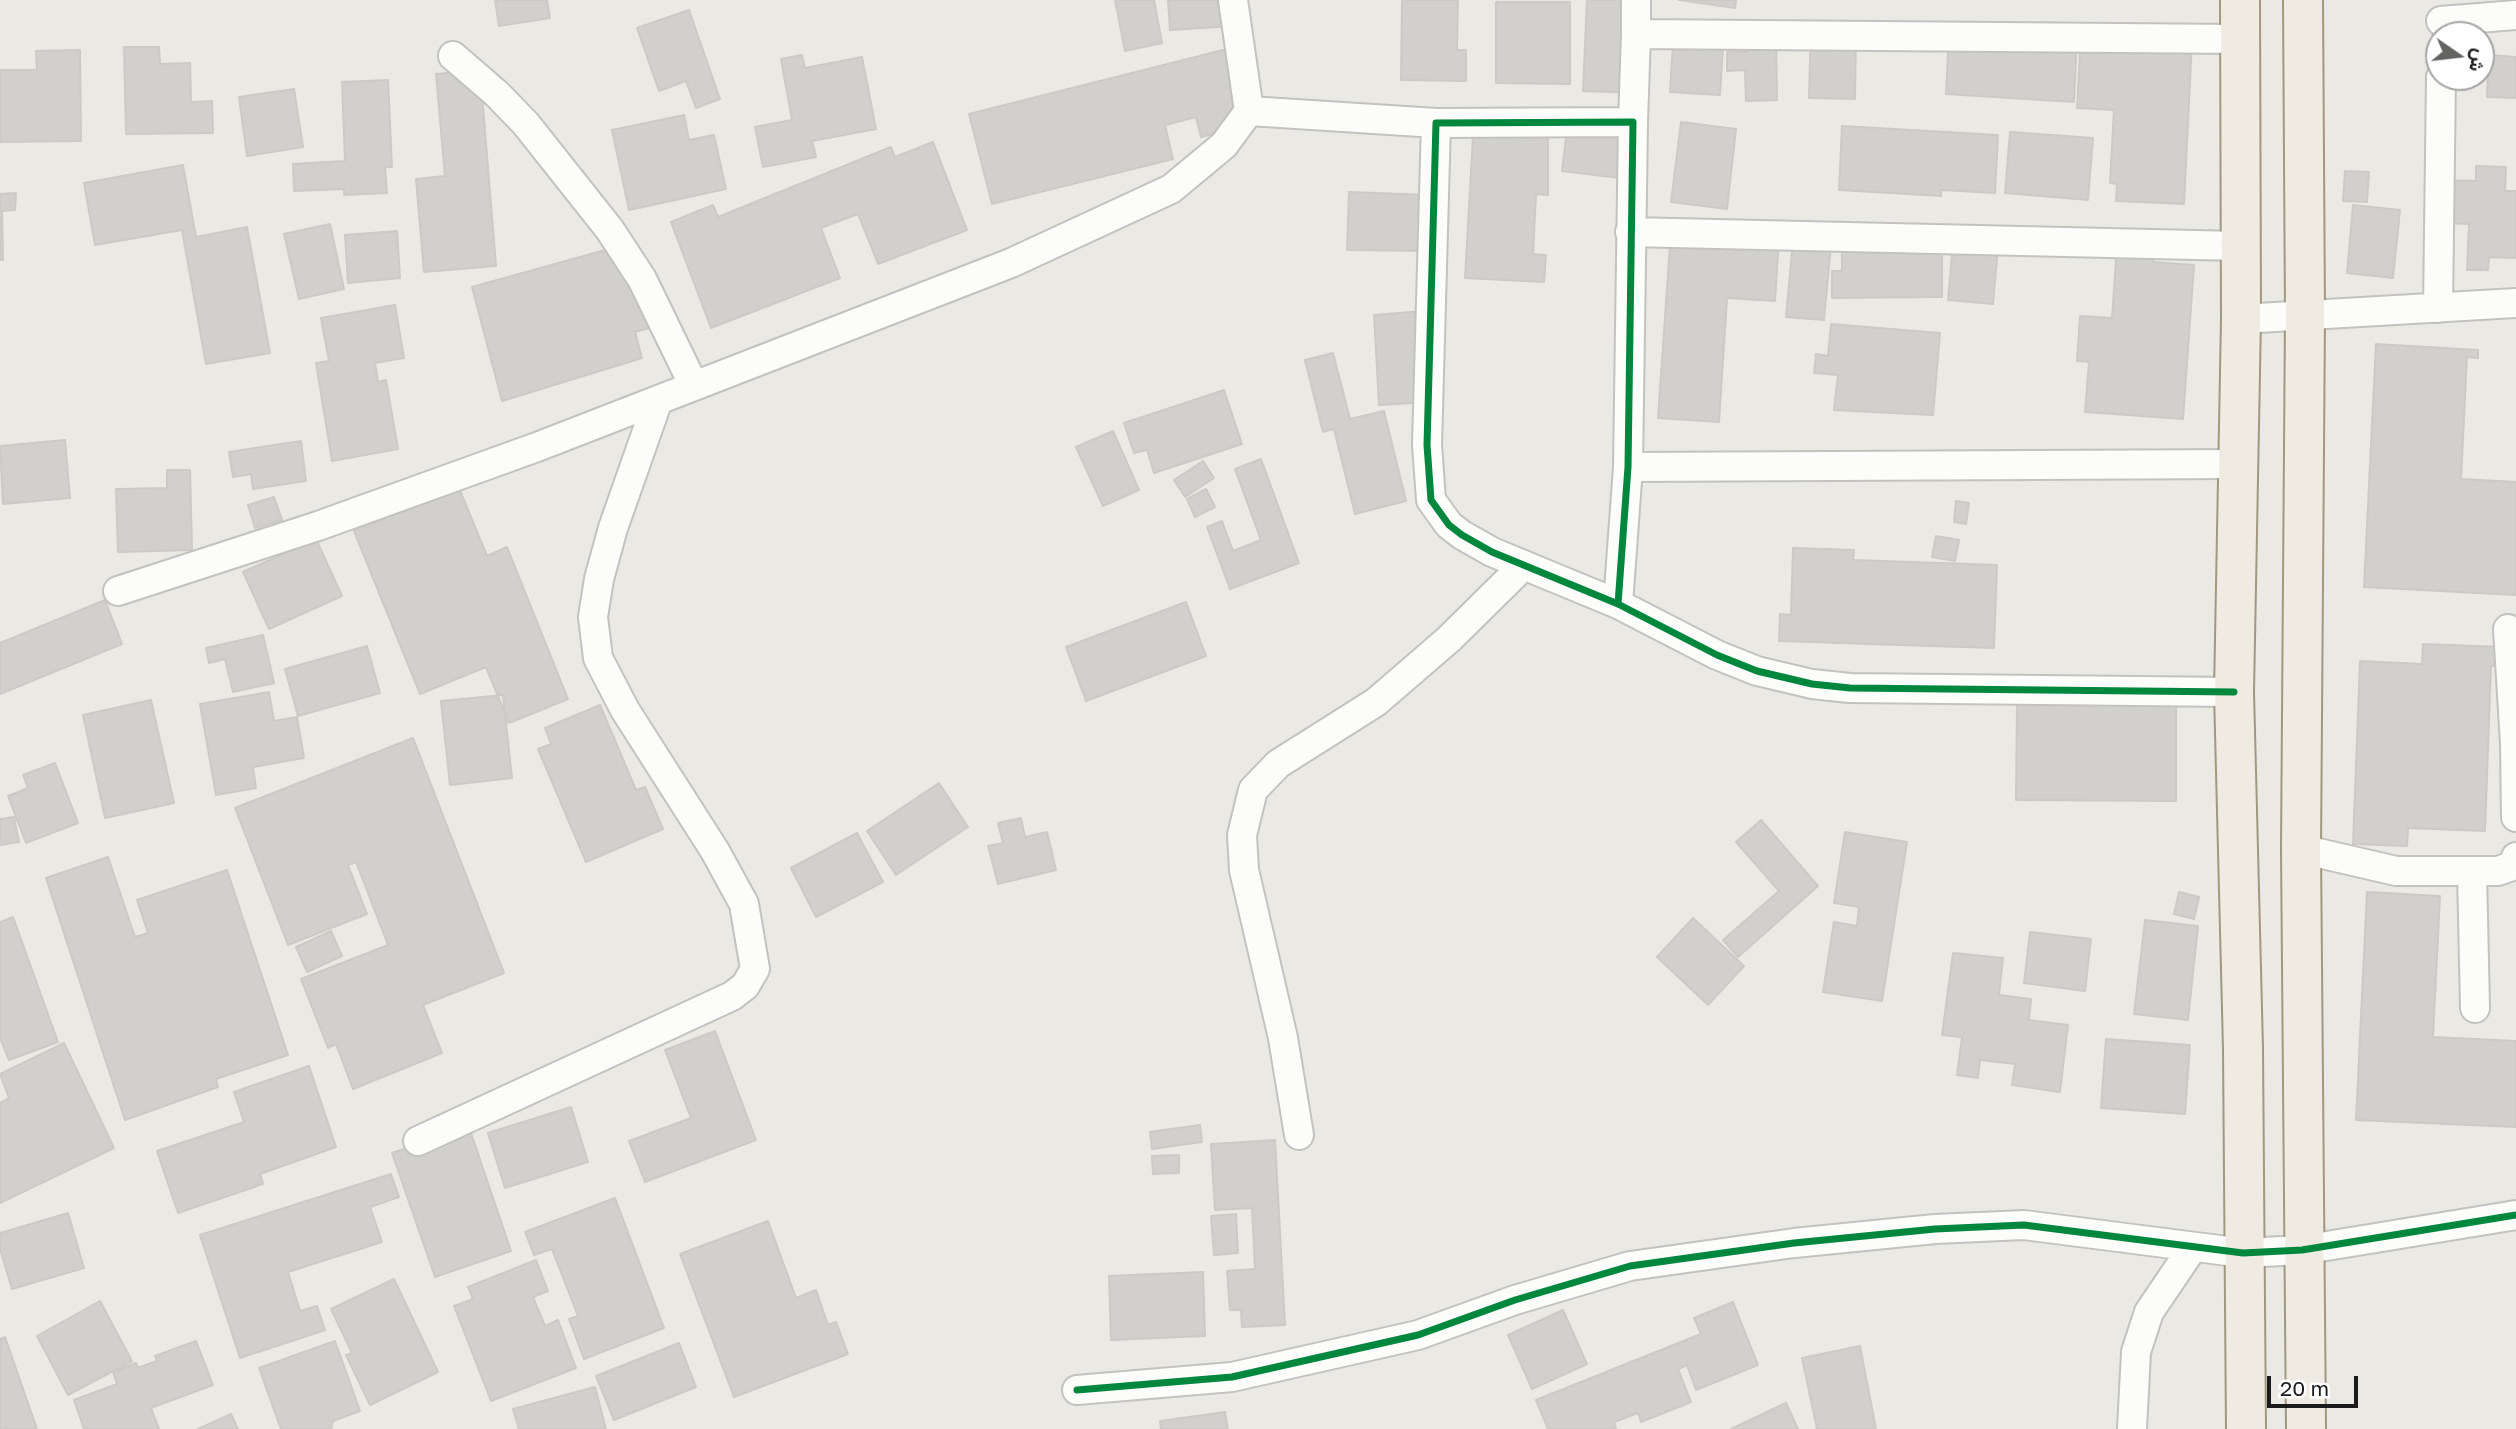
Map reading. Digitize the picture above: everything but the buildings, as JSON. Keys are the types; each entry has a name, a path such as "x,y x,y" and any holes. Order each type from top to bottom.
{"main road":[{"path":"2240,0 2240,464 2234,692 2243,1049 2246,1429"},
{"path":"2303,0 2305,315 2301,849 2305,1429"}],"street":[{"path":"118,591 318,526 658,400 1010,263 1171,189 1224,145 1249,111 1233,0"},
{"path":"1618,604 1628,467 1636,0"},
{"path":"2441,19 2516,15"},
{"path":"1636,34 2239,39"},
{"path":"453,56 498,94 526,124 610,230 642,279 694,386"},
{"path":"2438,308 2441,91"},
{"path":"1249,111 1436,124 1633,122"},
{"path":"1436,124 1427,445 1431,500 1449,525 1462,535 1524,565 1618,604 1717,655 1757,671 1812,684 1862,688 2234,692"},
{"path":"1630,232 2239,246"},
{"path":"2241,319 2516,303"},
{"path":"418,1141 732,996 745,986 755,969 754,947 744,904 715,851 625,710 598,658 593,617 599,579 612,528 658,400"},
{"path":"1628,467 2240,464"},
{"path":"1299,1135 1283,1038 1244,870 1242,835 1253,790 1278,764 1376,702 1449,639 1524,565"},
{"path":"2508,629 2516,817"},
{"path":"2301,849 2396,871 2507,869 2516,857"},
{"path":"2472,871 2475,1008"},
{"path":"1077,1390 1232,1377 1418,1335 1515,1300 1630,1266 1794,1243 1935,1228 2024,1225 2243,1253 2302,1250 2516,1215"},
{"path":"2132,1429 2136,1352 2149,1312 2193,1247"}],"cycle path":[{"path":"1618,604 1628,467 1633,122 1436,123 1427,445 1431,500 1449,525 1462,535 1492,552 1618,604 1717,655 1757,671 1812,684 1850,688 2234,692"},
{"path":"1077,1390 1232,1377 1418,1335 1515,1300 1630,1266 1794,1243 1935,1229 2024,1225 2243,1253 2302,1250 2516,1215"}]}
